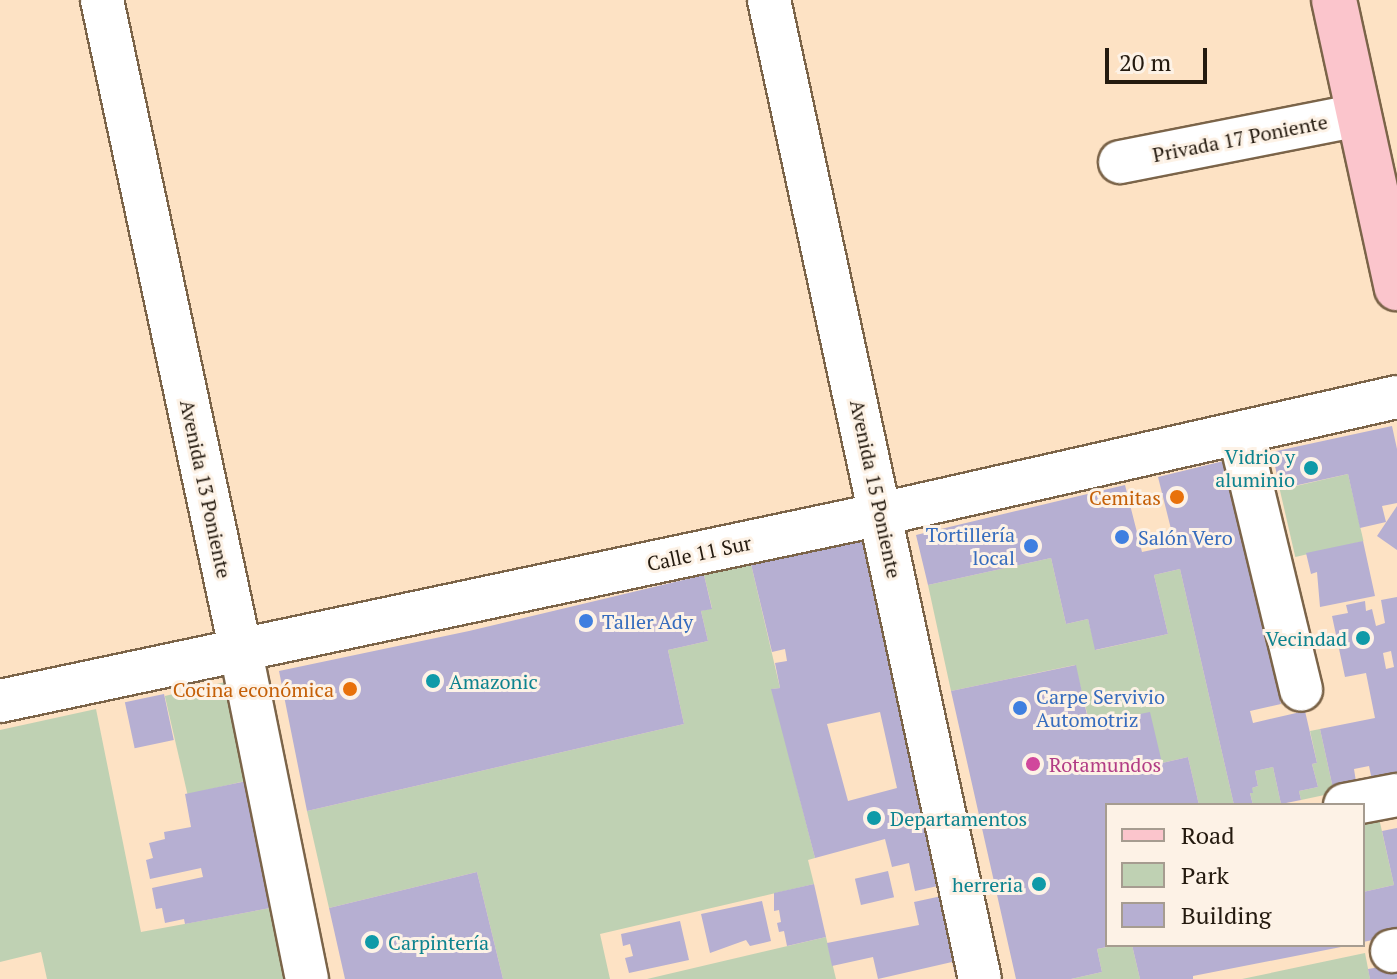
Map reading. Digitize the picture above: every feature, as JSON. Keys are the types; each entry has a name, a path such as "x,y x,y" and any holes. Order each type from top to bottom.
{"main road":[{"path":"1334,0 1397,288"}],"street":[{"name":"Avenida 13 Poniente","path":"102,0 241,652 307,979"},
{"name":"Avenida 15 Poniente","path":"769,0 980,979"},
{"name":"Privada 17 Poniente","path":"1120,162 1359,115"},
{"name":"Calle 11 Sur","path":"0,701 881,514 1397,397"},
{"path":"1239,433 1301,690"},
{"path":"1355,803 1397,795"}],"green space":[{"path":"1348,474 1364,541 1295,557 1280,490"},
{"path":"1051,558 1066,624 1088,619 1096,650 1168,634 1154,575 1180,569 1234,803 1199,803 1188,757 1162,763 1090,725 1075,665 951,691 928,585"},
{"path":"751,564 780,688 772,689 815,858 808,860 814,884 600,934 610,979 503,979 477,872 329,908 307,811 684,724 668,650 708,641 701,611 712,608 704,575"},
{"path":"234,680 257,778 188,794 165,696"},
{"path":"96,709 141,932 281,906 295,979 47,979 41,952 0,962 0,730"},
{"path":"1320,729 1334,793 1301,800 1299,791 1318,787 1312,764 1317,763 1310,731"},
{"path":"1273,767 1281,803 1252,803 1250,793 1252,788 1258,786 1255,771"},
{"path":"1379,818 1394,885 1365,892 1365,822"},
{"path":"826,937 836,979 647,979"},
{"path":"1132,947 1140,979 1071,979 1102,972 1097,949"},
{"path":"1365,953 1370,979 1242,979"}],"building":[{"path":"1392,426 1397,449 1397,503 1382,506 1386,522 1360,528 1348,474 1280,489 1272,452"},
{"path":"1236,458 1288,681 1276,683 1281,704 1250,711 1253,723 1305,711 1317,763 1312,764 1318,787 1299,791 1301,800 1281,803 1273,767 1255,771 1258,786 1252,788 1253,793 1250,793 1252,803 1234,803 1180,569 1154,575 1168,634 1095,650 1088,619 1066,624 1051,558 928,585 916,535 1125,485 1142,552 1175,545 1158,477"},
{"path":"1397,506 1397,550 1377,536"},
{"path":"870,534 956,882 915,891 909,863 892,867 885,839 815,858 771,689 780,688 775,663 787,661 785,649 772,652 751,564","holes":["880,712 897,788 848,801 827,724"]},
{"path":"1363,541 1375,596 1320,607 1317,572 1311,574 1306,553"},
{"path":"704,575 712,609 701,611 708,641 668,650 684,724 307,811 279,671 469,631"},
{"path":"1397,597 1397,780 1373,785 1369,766 1354,769 1357,788 1334,793 1320,729 1375,718 1366,673 1345,677 1332,616 1348,613 1346,605 1365,601 1366,611 1372,609 1376,626 1385,623 1381,600","holes":["1391,651 1394,667 1386,669 1383,653"]},
{"path":"1076,665 1089,724 1150,712 1162,763 1188,757 1199,803 1105,803 1107,947 1097,949 1102,972 1071,979 1016,979 951,691"},
{"path":"164,694 174,740 135,748 125,702"},
{"path":"256,779 281,906 185,924 184,919 165,923 162,908 156,909 152,888 203,877 201,868 150,879 146,860 153,858 149,843 165,839 164,832 191,827 185,794"},
{"path":"1397,828 1397,935 1365,942 1365,892 1394,885 1382,831"},
{"path":"888,871 894,897 861,905 855,879"},
{"path":"477,872 503,979 345,979 329,908"},
{"path":"814,884 826,937 787,946 784,931 779,932 777,923 781,922 779,910 774,911 774,893"},
{"path":"960,892 975,979 956,979 952,962 878,979 873,957 832,966 827,943 919,925 914,902"},
{"path":"762,901 771,941 750,946 746,940 710,953 701,914"},
{"path":"680,921 689,960 629,973 625,958 633,956 630,944 623,946 621,934"},
{"path":"1132,947 1341,947 1193,976 1193,979 1140,979"},
{"path":"1397,964 1397,979 1370,979 1368,969"}],"place":[{"name":"Vidrio y aluminio","path":"1311,468"},
{"name":"Cemitas","path":"1177,497"},
{"name":"Salón Vero","path":"1122,537"},
{"name":"Tortillería local","path":"1031,546"},
{"name":"Taller Ady","path":"586,621"},
{"name":"Vecindad","path":"1363,638"},
{"name":"Amazonic","path":"433,681"},
{"name":"Cocina económica","path":"350,689"},
{"name":"Carpe Servivio Automotriz","path":"1020,708"},
{"name":"Rotamundos","path":"1033,764"},
{"name":"Departamentos","path":"874,818"},
{"name":"herreria","path":"1039,884"},
{"name":"Carpintería","path":"372,942"}]}
